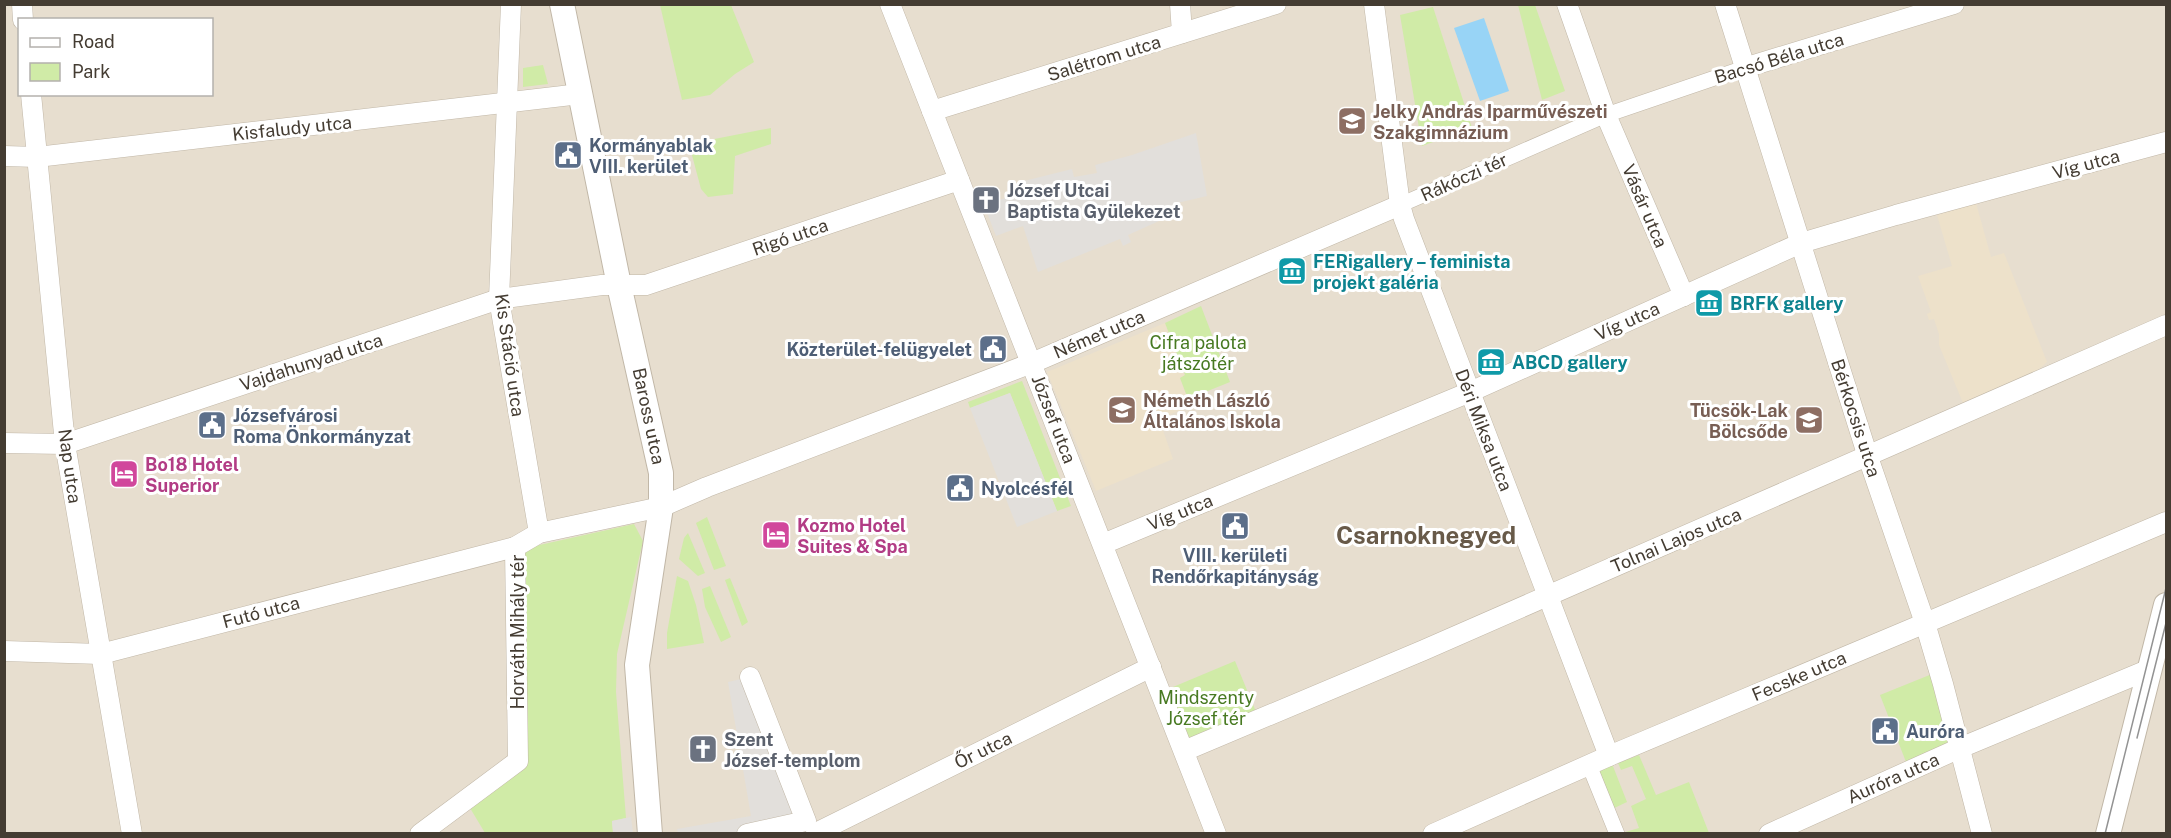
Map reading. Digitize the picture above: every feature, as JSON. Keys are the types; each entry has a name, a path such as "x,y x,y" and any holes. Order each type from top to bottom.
{"street":[{"name":"Kis Stáció utca","path":"511,4 499,299 539,533"},
{"name":"Baross utca","path":"562,4 619,285 661,473 661,507 637,665 650,834"},
{"name":"József utca","path":"890,4 1216,834"},
{"path":"1180,4 1182,33"},
{"name":"Salétrom utca","path":"932,111 1276,4"},
{"name":"Rákóczi tér","path":"1374,4 1400,206 1606,115"},
{"path":"1567,4 1606,115"},
{"name":"Bérkocsis utca","path":"1725,4 1868,457 1925,623 1982,834"},
{"name":"Bacsó Béla utca","path":"1606,115 1744,68 1954,4"},
{"name":"Kisfaludy utca","path":"4,156 36,157 580,94"},
{"name":"Nap utca","path":"31,96 65,444 132,834"},
{"name":"Vásár utca","path":"1606,115 1684,296"},
{"name":"Víg utca","path":"1103,544 1470,392 1801,243 1896,214 2166,142"},
{"name":"Rigó utca","path":"619,285 646,285 959,180"},
{"name":"Német utca","path":"661,507 1032,363 1400,206"},
{"name":"Déri Miksa utca","path":"1400,206 1609,756"},
{"name":"Vajdahunyad utca","path":"4,443 65,444 499,299 602,285 619,285"},
{"name":"Tolnai Lajos utca","path":"1184,751 1868,457 2166,325"},
{"name":"Horváth Mihály tér","path":"420,834 518,761 514,547 539,533 661,507"},
{"name":"Fecske utca","path":"1433,834 1609,756 2166,522"},
{"name":"Futó utca","path":"4,651 101,654 514,547"},
{"path":"2108,834 2166,605"},
{"name":"Őr utca","path":"813,829 1151,667"},
{"name":"Auróra utca","path":"1769,834 1960,748 2150,669"},
{"path":"747,834 813,829 750,677"},
{"path":"1589,765 1617,834"}],"shaded area":[{"path":"5,5 2166,5 2166,833 5,833"},
{"path":"1196,133 1207,196 1177,203 1179,212 1128,235 1131,242 1123,246 1120,239 1038,272 1023,226 996,236 984,205 1015,195 1012,184 1072,169 1074,177 1097,173 1095,165"},
{"path":"1976,203 1991,257 2004,253 2047,362 2039,369 1963,403 1939,345 1939,334 1934,319 1929,320 1927,314 1931,312 1918,276 1952,266 1937,215"},
{"name":"Németh László Általános Iskola","path":"1165,323 1185,376 1180,378 1191,406 1159,419 1173,459 1096,491 1047,372"},
{"path":"1010,393 1057,511 1017,527 970,408"},
{"path":"750,677 806,821 747,833 678,833 677,829 751,816 728,682"},
{"path":"631,817 633,833 613,833 612,821"}],"green space":[{"path":"660,5 731,5 754,62 735,74 710,95 682,100"},
{"path":"1518,5 1535,5 1565,91 1542,100"},
{"path":"1433,7 1472,128 1422,146 1400,15"},
{"path":"543,65 548,84 523,87 523,68"},
{"path":"771,128 771,144 735,156 733,194 708,197 701,189 689,144"},
{"name":"Cifra palota játszótér","path":"1201,306 1230,382 1188,399 1180,378 1185,375 1165,323"},
{"path":"1022,381 1071,506 1057,511 1010,393 970,408 968,402"},
{"path":"707,517 726,566 714,570 696,523"},
{"path":"634,524 643,541 617,654 616,692 626,818 612,821 613,833 485,833 470,808 518,773 518,552 535,546"},
{"path":"688,533 705,573 698,576 679,559 684,538"},
{"path":"677,576 688,581 704,643 667,649 667,633"},
{"path":"730,578 748,622 742,626 725,580"},
{"path":"710,586 731,637 721,642 705,607 702,589"},
{"name":"Mindszenty József tér","path":"1235,661 1259,719 1184,751 1161,692"},
{"path":"1932,674 1953,742 1906,762 1880,695"},
{"path":"1639,755 1656,795 1689,782 1709,833 1622,833 1639,828 1631,806 1646,799 1632,766 1621,770 1618,763"},
{"path":"1609,756 1627,802 1608,811 1597,785 1603,758"}],"water":[{"path":"1484,18 1509,91 1480,101 1454,28"}],"tram line":[{"path":"2105,834 2166,588"},
{"path":"2137,738 2166,623"}],"place":[{"name":"Jelky András Iparművészeti Szakgimnázium","path":"1352,121"},
{"name":"Kormányablak VIII. kerület","path":"568,155"},
{"name":"József Utcai Baptista Gyülekezet","path":"986,200"},
{"name":"FERigallery – feminista projekt galéria","path":"1292,271"},
{"name":"BRFK gallery","path":"1709,303"},
{"name":"Közterület-felügyelet","path":"993,349"},
{"name":"ABCD gallery","path":"1491,362"},
{"name":"Németh László Általános Iskola","path":"1122,410"},
{"name":"Tücsök-Lak Bölcsőde","path":"1809,420"},
{"name":"Józsefvárosi Roma Önkormányzat","path":"212,425"},
{"name":"Bo18 Hotel Superior","path":"124,474"},
{"name":"Nyolcésfél","path":"960,488"},
{"name":"VIII. kerületi Rendőrkapitányság","path":"1235,526"},
{"name":"Kozmo Hotel Suites & Spa","path":"776,535"},
{"name":"Auróra","path":"1885,731"},
{"name":"Szent József-templom","path":"703,749"}],"district":[{"name":"Csarnoknegyed","path":"1426,535"}]}
